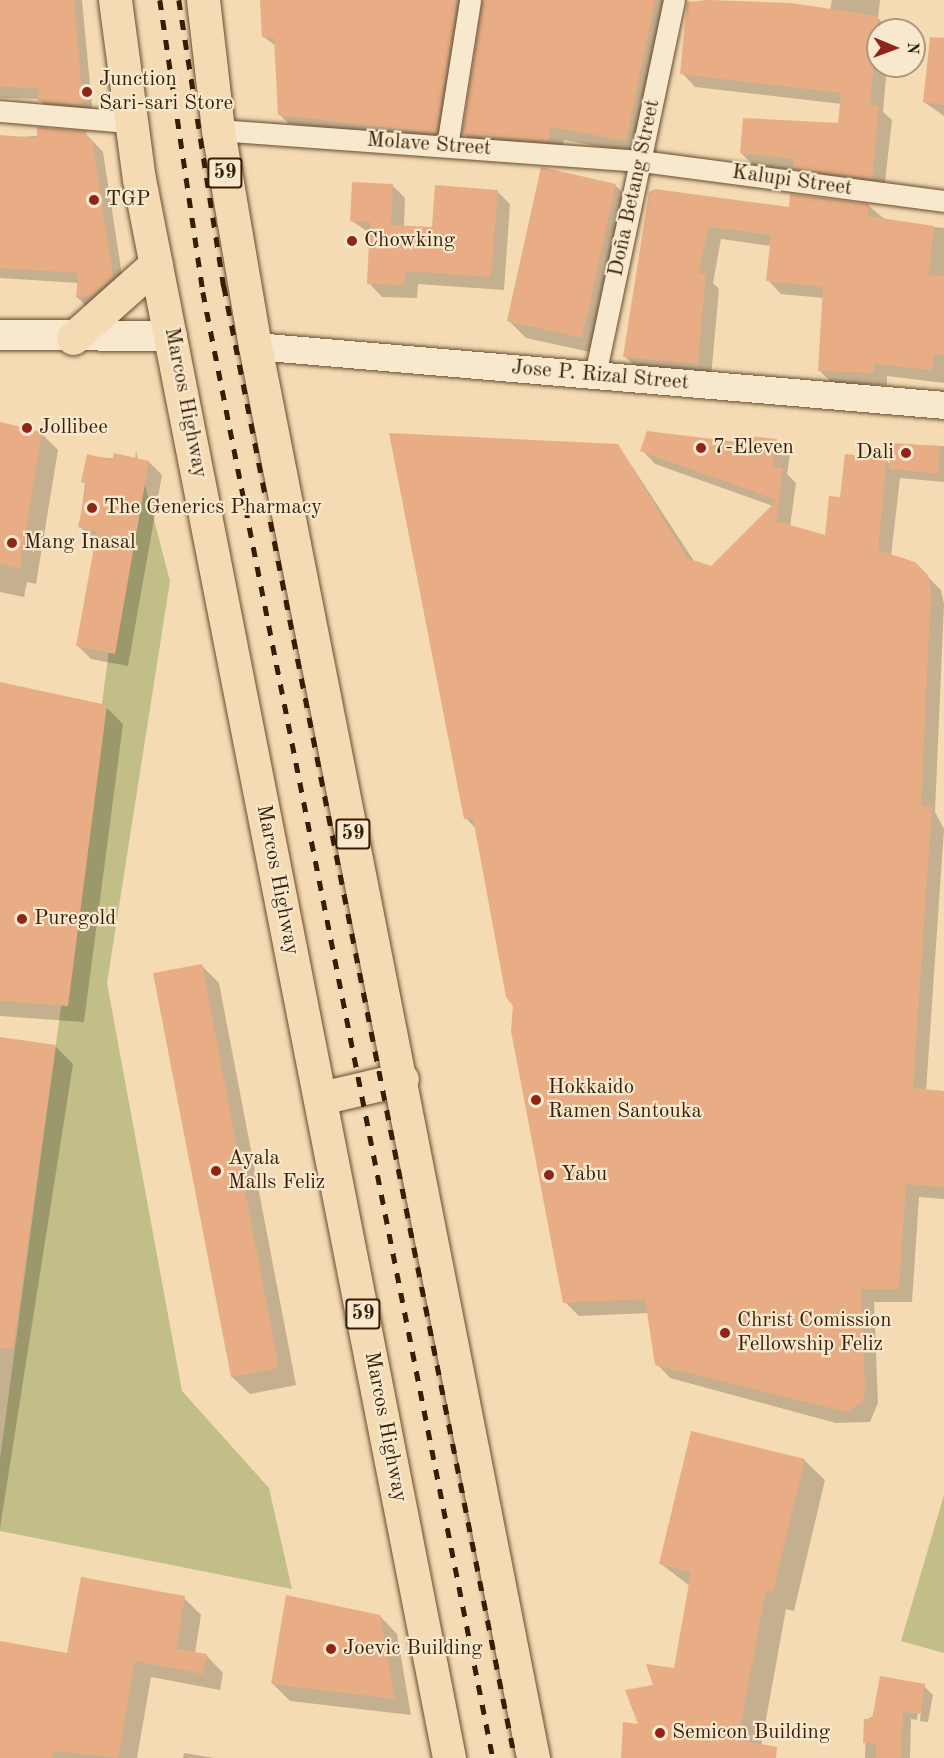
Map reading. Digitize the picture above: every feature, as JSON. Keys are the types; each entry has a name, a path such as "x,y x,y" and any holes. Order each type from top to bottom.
{"main road":[{"name":"Marcos Highway","path":"115,0 129,122 449,1758"},
{"name":"59","path":"203,0 218,130 255,346 402,1079 533,1758"},
{"path":"73,338 156,264"},
{"path":"0,335 73,338 172,336"},
{"path":"321,1098 402,1079"}],"street":[{"path":"447,146 470,0"},
{"name":"Doña Betang Street","path":"596,375 674,0"},
{"path":"0,111 129,122"},
{"name":"Molave Street","path":"218,130 641,161"},
{"name":"Kalupi Street","path":"641,161 944,201"},
{"name":"Jose P. Rizal Street","path":"255,346 944,405"}],"shaded area":[{"path":"136,451 170,581 107,983 182,1391 269,1488 292,1589 0,1531 0,1459"},
{"path":"944,1495 944,1653 901,1641"}],"building":[{"path":"0,0 74,0 83,105 38,101 39,89 0,86"},
{"path":"260,0 457,0 436,133 278,115 274,38 262,37"},
{"path":"482,0 655,0 626,141 551,127 548,141 462,134"},
{"path":"708,0 791,3 878,16 878,18 866,18 866,78 872,78 870,105 879,106 872,179 793,168 794,159 740,153 743,118 838,123 841,93 680,74 687,2"},
{"path":"930,37 944,38 944,105 923,102"},
{"path":"37,127 86,131 87,139 92,139 113,277 93,295 76,298 78,273 0,268 0,135 37,138"},
{"path":"541,167 616,184 582,338 507,321"},
{"path":"352,182 393,184 391,225 432,227 435,185 498,190 491,277 405,271 404,285 367,284 370,222 350,221"},
{"path":"655,189 789,207 790,194 869,204 868,216 934,226 929,275 944,276 944,355 934,354 932,370 874,364 874,373 818,371 823,287 766,281 771,235 708,227 699,273 706,274 698,364 623,357 649,192"},
{"path":"0,422 42,432 20,568 0,564"},
{"path":"647,431 738,442 739,435 777,439 773,467 783,468 776,521 825,535 829,496 840,497 845,454 887,459 878,550 915,562 928,575 931,592 921,806 932,806 913,1088 944,1091 944,1187 906,1184 899,1289 861,1289 865,1389 863,1401 847,1412 655,1365 645,1299 563,1303 511,1031 513,1006 506,997 473,818 464,819 389,433 618,444 687,558 711,566 777,500 640,451"},
{"path":"891,443 940,446 938,474 889,469"},
{"path":"114,453 149,461 115,654 76,646 97,531 78,527 87,484 81,482 87,454 112,460"},
{"path":"0,682 107,705 68,1006 0,1001"},
{"name":"Ayala Malls Feliz","path":"202,964 279,1368 231,1377 153,973"},
{"path":"0,1037 56,1045 13,1349 0,1348"},
{"path":"691,1431 805,1459 773,1592 766,1590 738,1740 777,1747 776,1758 621,1758 623,1722 638,1724 625,1690 653,1685 646,1664 674,1668 691,1572 659,1564"},
{"path":"81,1577 185,1596 176,1649 207,1654 203,1674 135,1661 118,1758 53,1751 52,1758 0,1758 0,1641 67,1653"},
{"name":"Joevic Building","path":"286,1595 380,1615 395,1699 271,1684"},
{"path":"880,1676 925,1684 920,1714 903,1711 901,1758 876,1758 876,1744 863,1743 864,1719 872,1719"}],"railway":[{"path":"160,0 203,292 493,1758"},
{"path":"179,0 224,286 515,1758"}],"place":[{"name":"Junction Sari-sari Store","path":"87,92"},
{"name":"TGP","path":"94,200"},
{"name":"Chowking","path":"352,241"},
{"name":"Jollibee","path":"27,428"},
{"name":"7-Eleven","path":"701,448"},
{"name":"Dali","path":"906,453"},
{"name":"The Generics Pharmacy","path":"92,508"},
{"name":"Mang Inasal","path":"12,543"},
{"name":"Puregold","path":"22,919"},
{"name":"Hokkaido Ramen Santouka","path":"536,1100"},
{"name":"Ayala Malls Feliz","path":"216,1171"},
{"name":"Yabu","path":"549,1175"},
{"name":"Christ Comission Fellowship Feliz","path":"725,1333"},
{"name":"Joevic Building","path":"331,1649"},
{"name":"Semicon Building","path":"660,1733"}]}
